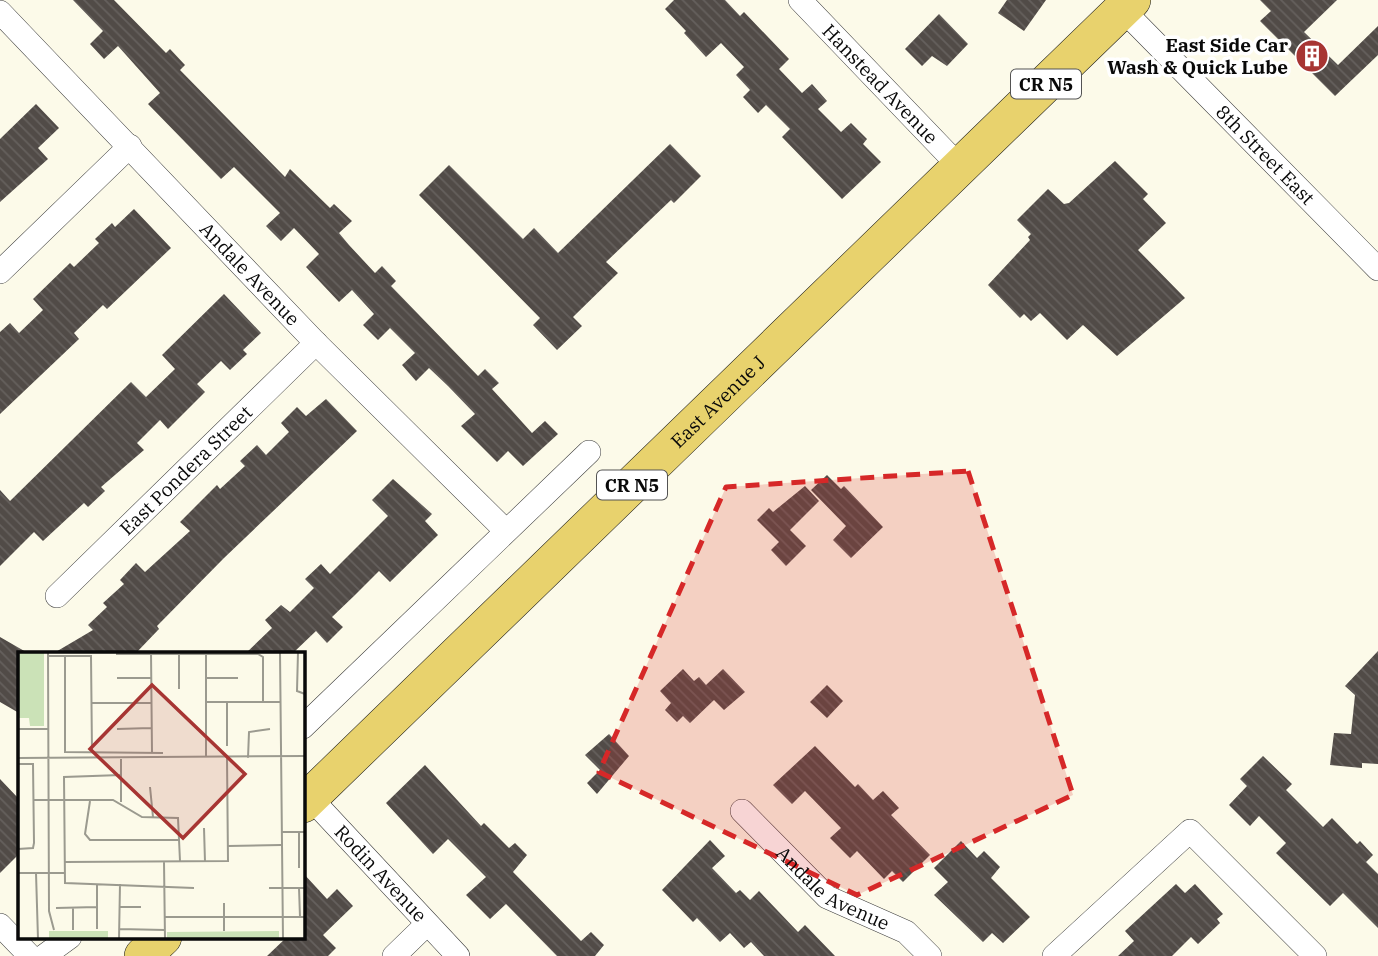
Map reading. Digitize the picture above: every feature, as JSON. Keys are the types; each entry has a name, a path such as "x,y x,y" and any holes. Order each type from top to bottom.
{"main road":[{"name":"East Avenue J","path":"305,797 1127,5"},
{"path":"143,956 161,939"}],"street":[{"name":"Hanstead Avenue","path":"800,0 960,167"},
{"name":"8th Street East","path":"1127,5 1378,269"},
{"name":"Andale Avenue","path":"0,12 316,343 505,530"},
{"path":"0,272 130,146"},
{"name":"East Pondera Street","path":"57,596 316,343"},
{"path":"304,726 589,452"},
{"name":"Rodin Avenue","path":"305,797 458,956"},
{"name":"Andale Avenue","path":"742,811 827,897 906,932 930,956"},
{"path":"1054,956 1189,831 1315,956"},
{"path":"394,956 427,924"},
{"path":"0,925 30,956"},
{"path":"44,956 66,939"}],"highlighted area":[{"path":"968,471 1073,795 857,895 599,772 726,487"}],"building":[{"path":"73,0 114,0 166,53 170,49 185,65 180,70 285,177 290,169 330,208 334,204 352,221 339,233 349,245 375,273 382,266 396,281 391,286 478,376 485,369 499,383 492,389 532,433 545,421 558,434 523,466 508,451 497,462 461,426 475,414 448,386 429,368 416,381 402,365 415,353 390,328 378,340 363,325 374,314 352,290 339,302 306,267 319,254 294,228 281,241 266,226 280,213 234,167 221,179 148,104 160,93 118,46 104,59 90,44 103,31"},
{"path":"674,0 725,0 740,16 744,12 789,59 779,69 802,93 812,84 827,101 818,109 841,132 851,123 867,139 863,144 881,162 842,199 782,137 790,129 766,105 758,113 743,97 750,90 736,75 744,67 721,43 706,57 684,33 686,31 665,9"},
{"path":"1007,0 1046,0 1024,31 998,13"},
{"name":"East Side Car Wash & Quick Lube","path":"1260,0 1337,0 1304,32 1338,65 1378,26 1378,55 1335,96 1260,21 1271,11"},
{"path":"939,14 968,44 947,66 932,56 922,66 905,49"},
{"path":"36,104 59,128 38,148 48,159 0,202 0,139"},
{"path":"670,144 701,176 674,203 671,200 606,262 618,273 573,317 582,326 557,350 533,325 540,318 419,195 449,165 523,239 534,228 558,253"},
{"path":"1115,161 1148,194 1143,199 1166,223 1138,250 1185,298 1117,356 1083,325 1067,340 1040,313 1031,321 1024,314 1020,318 988,285 1030,240 1028,237 1031,234 1017,220 1048,189 1064,204 1069,203"},
{"path":"134,209 171,248 107,309 103,305 74,333 79,339 0,414 0,332 10,323 19,333 43,310 33,299 70,263 74,267 99,243 95,239 112,223 115,227"},
{"path":"224,294 261,333 243,350 247,354 230,370 221,361 197,384 205,392 168,429 160,420 137,443 144,450 101,487 105,491 88,507 84,503 43,541 34,532 0,566 0,490 10,501 131,382 146,397 175,369 162,355"},
{"path":"326,399 357,431 224,558 157,626 159,629 137,652 56,652 93,630 88,625 107,607 103,603 124,584 120,580 136,563 145,572 190,531 180,522 217,485 220,489 245,466 240,461 257,445 266,455 289,432 281,423 297,407 306,416"},
{"path":"827,475 841,489 844,486 883,527 851,558 833,540 846,526 811,490"},
{"path":"393,479 432,514 425,521 438,535 390,582 379,571 332,617 343,627 327,643 316,631 294,652 247,652 272,628 265,620 281,605 290,612 314,588 305,579 321,564 330,574 388,516 372,500"},
{"path":"805,486 819,501 790,530 806,546 786,566 771,550 779,542 757,520 769,508 773,512"},
{"path":"0,637 26,652 18,652 18,712 0,702"},
{"path":"1378,651 1378,764 1362,763 1362,768 1330,765 1334,733 1351,734 1355,695 1345,686"},
{"path":"683,669 694,681 699,677 706,685 723,669 745,692 724,710 714,700 690,723 683,716 677,722 665,710 671,703 660,691"},
{"path":"827,685 843,701 827,718 810,702"},
{"path":"609,734 629,756 597,794 587,783 600,770 585,755"},
{"path":"815,746 855,787 858,784 873,800 883,791 899,808 891,815 930,855 903,882 892,871 884,879 857,851 850,858 830,838 841,828 805,791 792,804 773,785"},
{"path":"1263,756 1292,784 1286,790 1323,827 1332,818 1357,844 1360,841 1373,855 1366,862 1378,874 1378,928 1343,893 1330,906 1276,853 1286,843 1259,816 1250,826 1229,805 1247,786 1240,779"},
{"path":"425,765 481,826 484,823 509,848 515,843 527,855 513,872 581,941 591,932 604,945 595,956 557,956 506,904 490,919 466,895 486,877 448,839 433,854 386,803"},
{"path":"0,779 18,798 18,855 0,873"},
{"path":"710,840 725,856 712,868 736,893 740,890 750,900 759,891 798,932 805,925 835,956 764,956 751,942 744,948 730,933 720,942 697,918 693,922 662,890"},
{"path":"961,841 977,858 984,851 1000,867 991,878 1030,917 1003,943 992,933 983,942 934,895 948,882 934,868"},
{"path":"304,874 327,899 337,889 353,906 323,935 336,948 328,956 267,956 285,939 304,939"},
{"path":"1176,884 1185,893 1195,884 1223,914 1217,919 1220,923 1198,944 1191,937 1172,956 1118,956 1134,941 1125,931"}],"place":[{"name":"East Side Car Wash & Quick Lube","path":"1312,56"}]}
